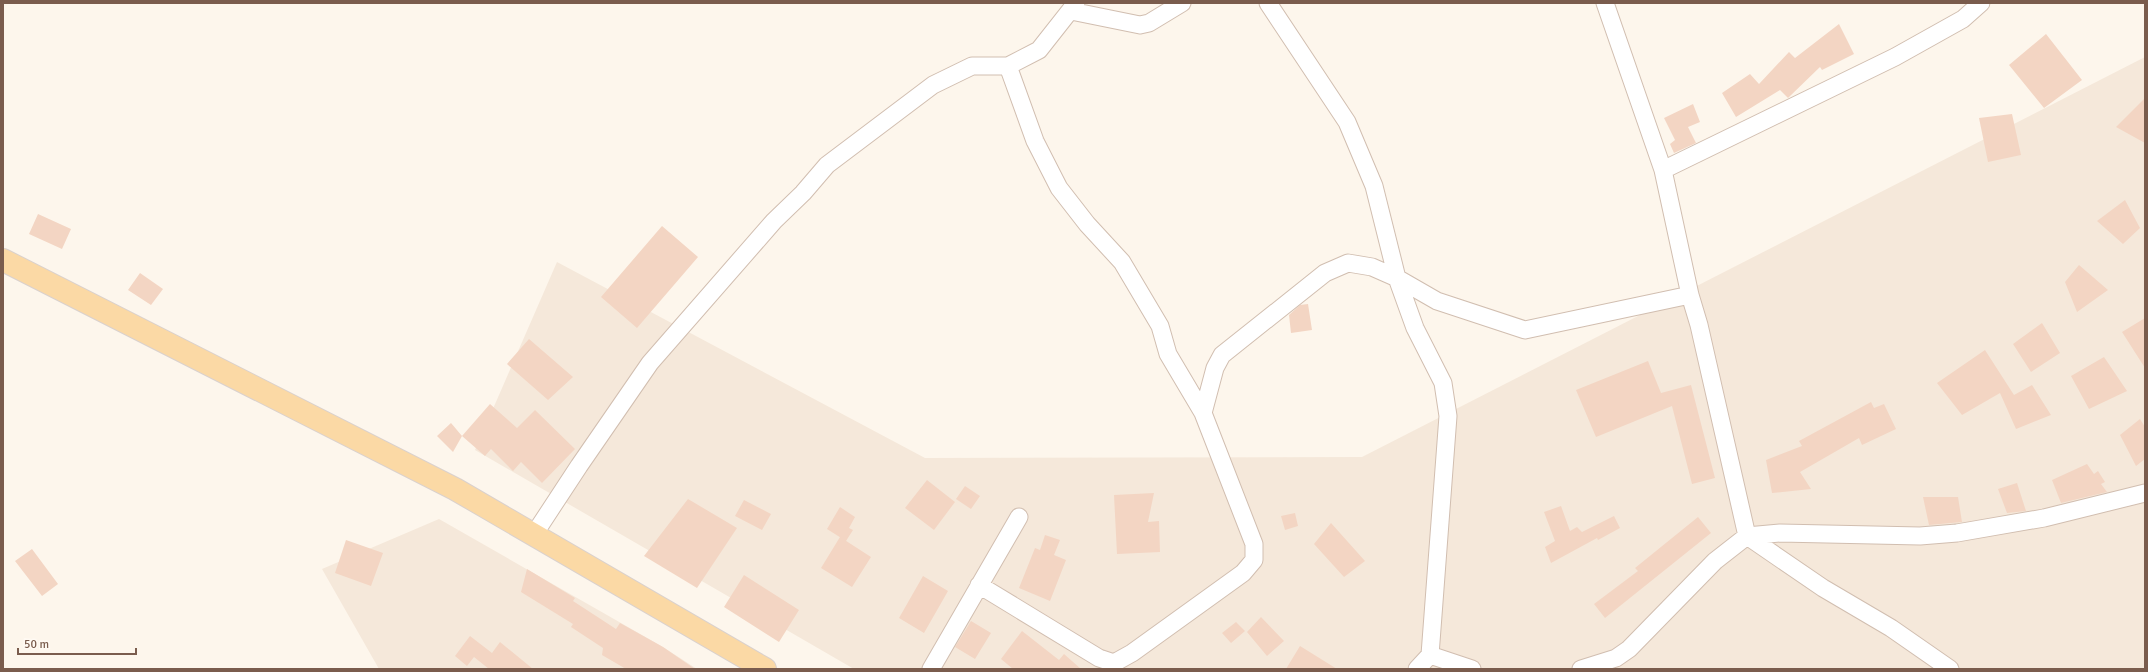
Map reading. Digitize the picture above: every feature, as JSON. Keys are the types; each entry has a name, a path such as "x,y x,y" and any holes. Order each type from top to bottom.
{"main road":[{"path":"3,260 455,489 765,669"}],"street":[{"path":"534,534 578,466 650,363 774,221 803,193 827,165 933,85 972,66 1008,66 1039,50 1074,7 1140,25 1149,23 1182,3"},
{"path":"1255,3 1270,7 1347,122 1374,186 1397,278 1415,328 1443,383 1448,416 1430,655 1417,669"},
{"path":"1605,3 1663,170 1690,295 1701,332 1747,536 1823,588 1891,628 1950,669"},
{"path":"1663,170 1895,57 1963,18 1982,3"},
{"path":"979,585 1099,658 1114,663 1132,653 1243,573 1254,560 1254,544 1203,413 1168,354 1160,326 1122,262 1087,224 1059,188 1035,141 1008,66"},
{"path":"1203,413 1215,368 1222,355 1324,273 1348,263 1372,267 1397,278 1437,301 1525,330 1690,295"},
{"path":"1581,669 1616,658 1629,649 1715,561 1747,536 1780,533 1920,536 1957,533 2044,518 2134,498 2145,493"},
{"path":"931,669 1019,517"},
{"path":"1430,655 1472,669"}],"shaded area":[{"path":"2145,57 2145,669 854,669 475,450 557,262 925,458 1362,457"},
{"path":"439,519 663,647 697,669 379,669 322,569"}],"building":[{"path":"1839,24 1854,54 1822,70 1820,67 1788,98 1780,90 1736,117 1722,93 1750,74 1759,84 1789,52 1795,58"},
{"path":"2046,34 2082,80 2044,108 2009,65"},
{"path":"2145,98 2145,143 2116,127"},
{"path":"1693,104 1700,122 1688,127 1696,143 1674,153 1670,144 1675,140 1664,118"},
{"path":"2012,114 2021,155 1988,162 1979,118"},
{"path":"2125,200 2140,228 2123,244 2097,221"},
{"path":"38,214 71,229 62,249 29,234"},
{"path":"662,226 698,257 637,328 601,297"},
{"path":"2079,265 2108,290 2077,312 2065,282"},
{"path":"140,273 163,289 151,305 128,290"},
{"path":"1308,304 1312,330 1291,333 1289,315 1300,305"},
{"path":"2145,318 2145,368 2122,332"},
{"path":"2042,323 2060,353 2031,372 2013,344"},
{"path":"529,339 573,377 548,400 507,364"},
{"path":"1985,350 2014,395 2032,385 2051,415 2016,429 2000,393 1962,415 1937,383"},
{"path":"2104,357 2127,391 2089,409 2071,376"},
{"path":"1648,361 1661,393 1691,385 1715,478 1692,484 1672,406 1596,437 1576,390"},
{"path":"1871,402 1874,408 1884,404 1896,429 1862,445 1859,438 1800,472 1811,489 1772,493 1766,460 1802,446 1799,441"},
{"path":"490,404 517,428 535,410 575,449 542,483 521,462 513,471 491,449 485,456 462,436"},
{"path":"2140,419 2145,427 2145,459 2136,466 2120,435"},
{"path":"451,423 462,436 453,452 437,436"},
{"path":"2087,464 2094,474 2098,471 2105,482 2101,484 2107,492 2061,503 2052,480"},
{"path":"927,480 955,502 934,530 905,508"},
{"path":"2017,483 2026,511 2007,513 1998,489"},
{"path":"965,486 980,496 971,509 956,499"},
{"path":"1154,493 1148,522 1159,521 1160,552 1117,554 1114,495"},
{"path":"1923,497 1958,497 1962,522 1929,525"},
{"path":"688,499 737,528 697,588 644,556"},
{"path":"744,500 771,514 762,530 735,516"},
{"path":"1561,506 1570,531 1577,527 1582,532 1614,516 1620,528 1598,540 1597,538 1551,563 1545,547 1555,541 1544,512"},
{"path":"840,507 855,517 849,528 853,530 846,541 827,529"},
{"path":"1295,513 1298,526 1285,530 1281,516"},
{"path":"1698,517 1711,533 1605,618 1594,604 1638,571 1635,568"},
{"path":"1331,523 1365,561 1344,577 1314,544"},
{"path":"1045,535 1060,540 1054,555 1066,560 1050,601 1019,588 1035,548 1040,550"},
{"path":"840,537 871,557 852,587 821,568"},
{"path":"346,540 383,553 371,586 335,573"},
{"path":"32,549 58,584 42,596 15,561"},
{"path":"527,569 575,598 573,601 616,629 620,623 663,647 695,669 626,669 602,655 603,648 571,627 573,624 521,592"},
{"path":"744,575 799,610 779,642 724,607"},
{"path":"923,576 948,591 924,633 899,618"},
{"path":"1261,617 1284,641 1267,656 1247,632"},
{"path":"971,621 991,633 975,659 955,647"},
{"path":"1236,622 1245,631 1231,643 1222,633"},
{"path":"1022,631 1059,660 1064,654 1081,669 1013,669 1001,659"},
{"path":"470,636 492,653 500,642 533,669 489,669 474,657 467,666 455,656"},
{"path":"1300,646 1337,669 1286,669"}]}
